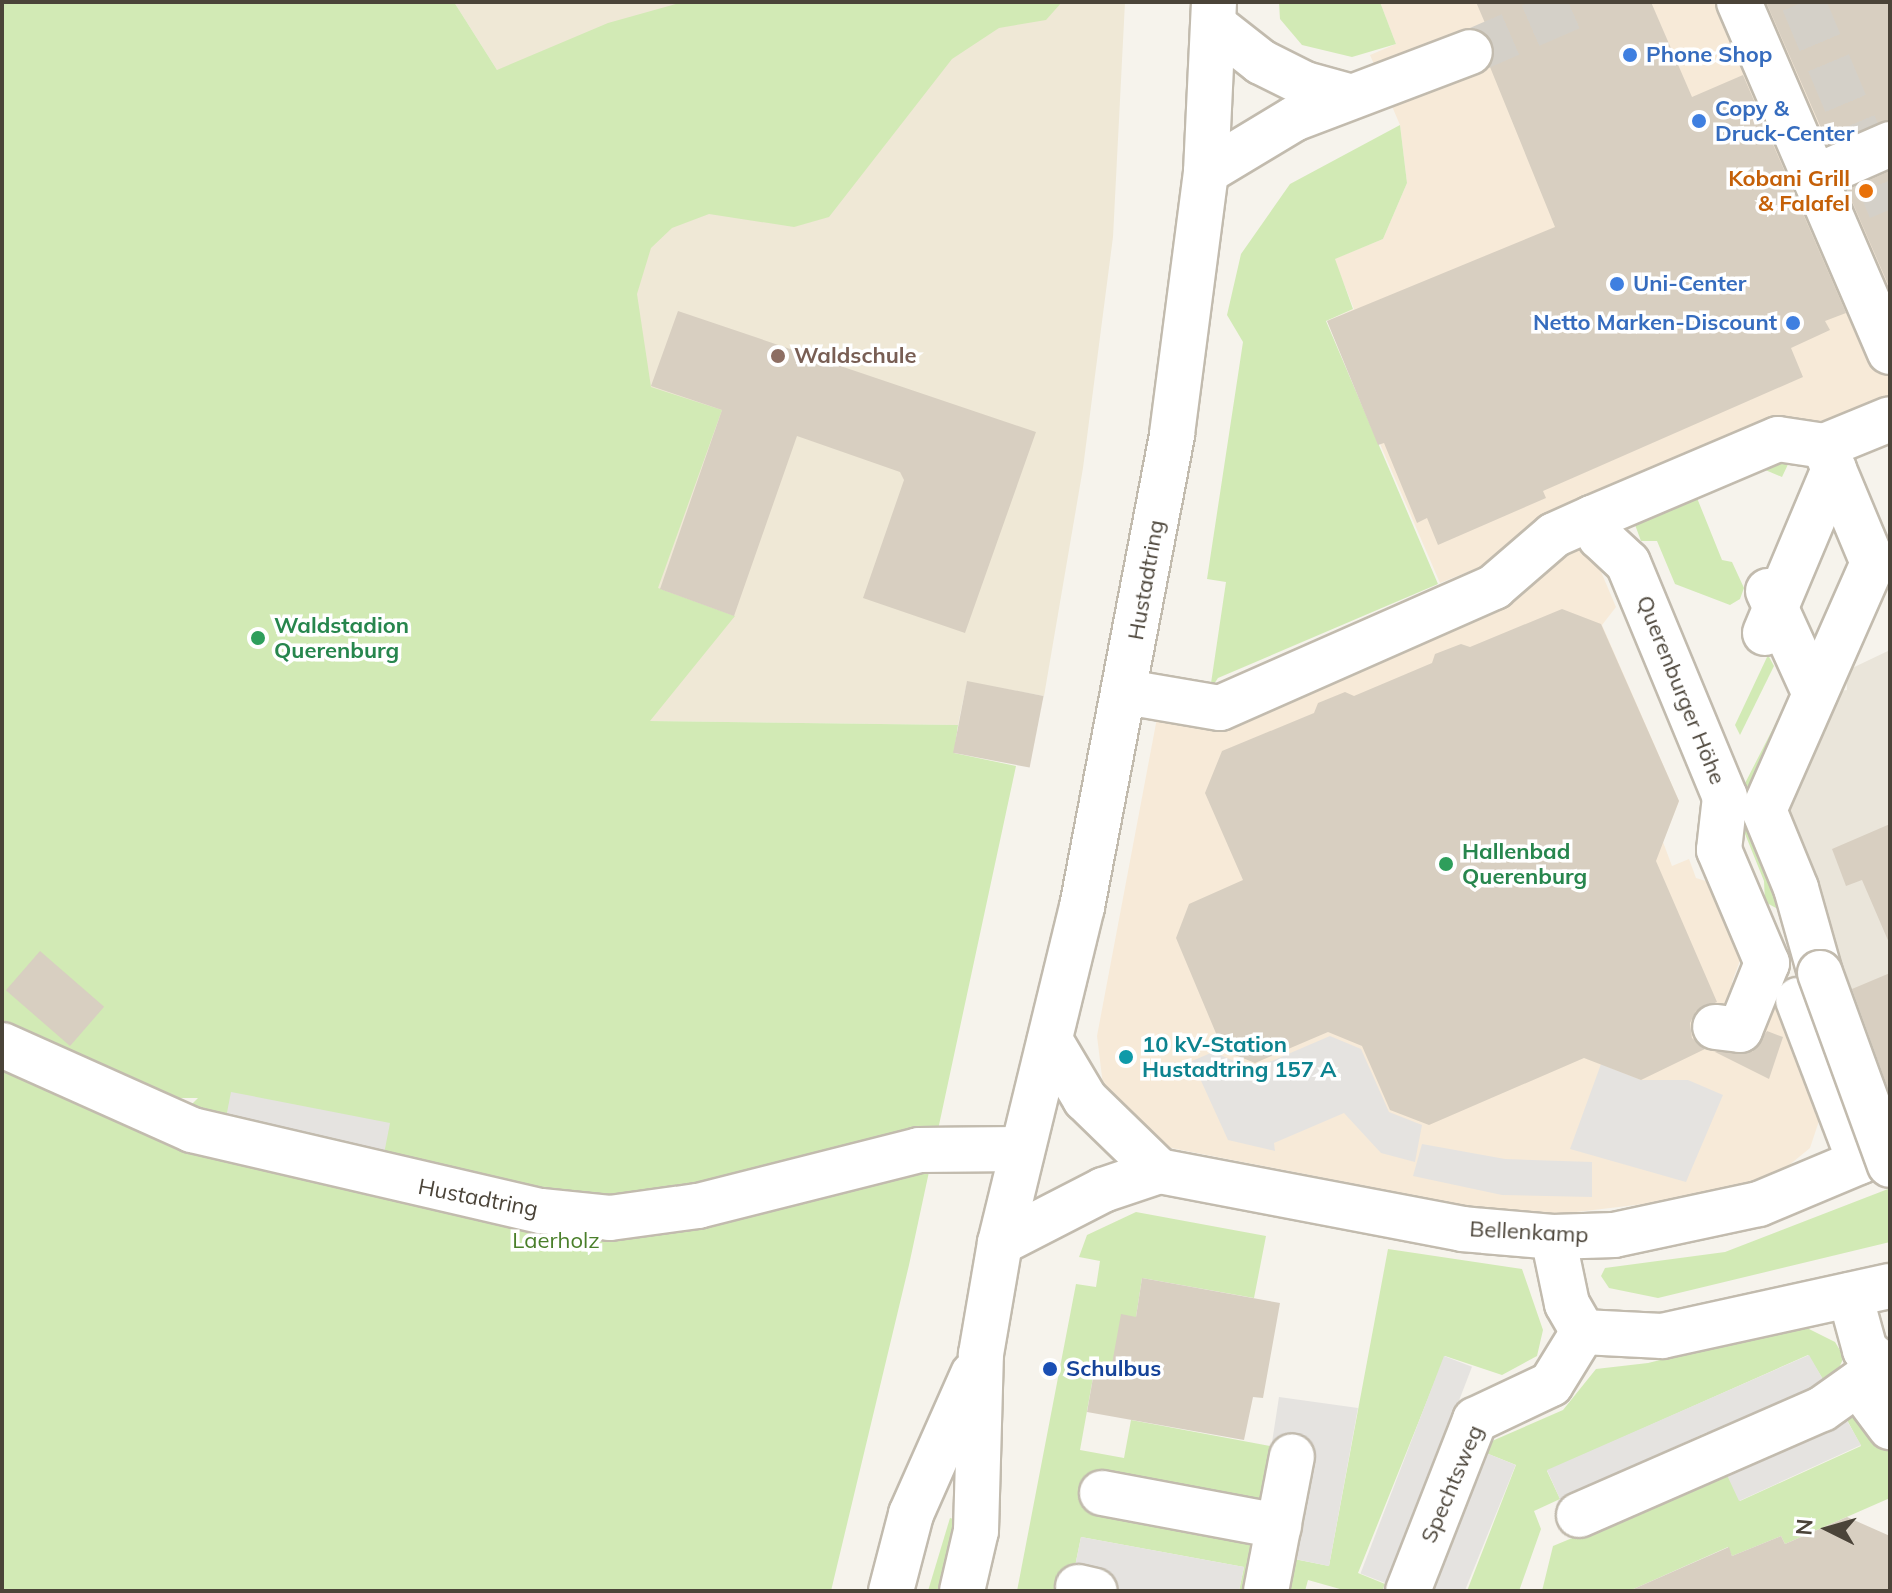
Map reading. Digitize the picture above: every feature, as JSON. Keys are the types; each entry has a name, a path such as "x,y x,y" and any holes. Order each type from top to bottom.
{"street":[{"path":"1739,2 1815,177 1881,308 1890,352"},
{"path":"1214,13 1261,62 1305,84 1349,96"},
{"name":"Hustadtring","path":"962,1591 976,1531 981,1354 1000,1243 1019,1149 1050,1040 1126,692 1172,434 1206,172 1214,13"},
{"path":"1206,172 1256,137 1349,96 1470,52"},
{"path":"1815,177 1890,144"},
{"path":"1880,1159 1810,972 1764,810 1778,635 1829,458 1890,419"},
{"path":"1126,692 1220,708 1494,587 1554,535 1778,439 1829,458 1882,559 1778,635"},
{"name":"Querenburger Höhe","path":"1592,518 1600,537 1628,563 1669,619 1736,780 1719,850 1767,963"},
{"path":"1715,1027 1740,1030 1767,963 1810,972"},
{"path":"1050,1040 1085,1099 1159,1171"},
{"name":"Hustadtring","path":"2,1045 192,1130 555,1213 610,1218 668,1210 919,1150 1019,1149"},
{"name":"Bellenkamp","path":"1000,1243 1103,1190 1159,1171 1462,1229 1553,1237 1671,1228 1759,1204 1880,1159"},
{"path":"1553,1237 1567,1304 1583,1332 1662,1336 1870,1290 1861,1340 1876,1374 1890,1427"},
{"name":"Spechtsweg","path":"1408,1591 1475,1420 1551,1384 1583,1332"},
{"name":"Hustadtring","path":"891,1591 911,1514 981,1354"},
{"path":"1579,1515 1822,1409 1876,1374"},
{"path":"1266,1591 1292,1456"},
{"path":"1102,1493 1279,1526"}],"shaded area":[{"name":"Waldschule","path":"454,2 1125,2 1113,237 1083,468 1044,696 967,682 958,725 649,721 497,70"},
{"name":"Uni-Center","path":"1380,2 1890,2 1890,402 1440,583 1327,321 1354,309 1334,259 1383,239 1407,183 1400,125 1370,55 1396,44"},
{"path":"1588,541 1616,607 1602,625 1679,801 1663,842 1672,866 1689,859 1696,878 1709,882 1741,958 1732,982 1739,998 1759,1017 1782,1007 1823,1109 1810,1148 1777,1175 1703,1197 1551,1215 1489,1210 1166,1147 1140,1134 1103,1085 1097,1036 1157,718 1212,728 1517,600 1549,561"},
{"path":"1890,650 1890,1096 1884,1098 1846,979 1773,812 1839,691 1847,690 1846,671"},
{"path":"1330,1036 1361,1049 1389,1112 1422,1125 1415,1162 1381,1153 1344,1113 1274,1143 1275,1151 1228,1140 1192,1061 1213,1052 1253,1069"},
{"path":"1601,1064 1641,1080 1688,1080 1723,1095 1686,1182 1570,1149"},
{"path":"231,1092 390,1123 383,1160 224,1129"},
{"path":"1422,1144 1505,1159 1592,1162 1592,1197 1502,1195 1413,1176"},
{"path":"1809,1355 1861,1445 1739,1501 1707,1432 1560,1499 1547,1470"},
{"path":"1444,1356 1472,1367 1389,1584 1361,1574"},
{"path":"1279,1397 1358,1408 1329,1566 1295,1559 1290,1591 1249,1591"},
{"path":"1486,1453 1516,1465 1465,1591 1430,1591"},
{"path":"1081,1537 1244,1567 1239,1591 1070,1591"}],"green space":[{"name":"Laerholz","path":"2,2 454,2 497,70 608,23 683,2 1062,2 1046,20 999,28 952,59 829,217 794,227 709,214 672,228 651,248 637,294 651,387 722,410 658,588 735,616 650,721 958,725 954,753 1016,766 909,1265 831,1591 2,1591 2,1057 165,1131 198,1098 175,1098 171,1109 2,1033"},
{"path":"1279,2 1380,2 1396,44 1352,57 1302,45 1280,19"},
{"path":"1400,125 1407,183 1383,239 1335,259 1353,309 1326,321 1438,584 1218,678 1210,690 1226,582 1207,579 1243,342 1227,315 1241,254 1290,184"},
{"path":"1779,453 1791,458 1782,477 1763,469 1697,498 1722,560 1732,562 1744,588 1740,599 1730,605 1675,584 1657,541 1641,541 1634,522"},
{"path":"1768,655 1774,666 1740,735 1735,725"},
{"path":"1783,709 1793,723 1755,812 1783,905 1776,908 1765,902 1764,881 1737,814 1740,793"},
{"path":"1888,1189 1890,1242 1658,1298 1609,1288 1601,1276 1605,1268 1725,1252"},
{"path":"1136,1212 1266,1236 1254,1298 1142,1278 1136,1317 1110,1375 1094,1372 1080,1450 1124,1458 1131,1420 1270,1446 1249,1591 1239,1591 1244,1567 1081,1537 1070,1591 1017,1591 1076,1284 1096,1287 1100,1261 1079,1257 1087,1235"},
{"path":"1388,1249 1522,1269 1543,1330 1537,1356 1502,1375 1445,1356 1358,1573 1385,1584 1382,1591 1347,1591 1308,1580 1305,1591 1290,1591 1294,1559 1329,1566"},
{"path":"1801,1325 1835,1342 1844,1357 1837,1372 1824,1381 1808,1355 1547,1471 1560,1499 1534,1511 1541,1529 1519,1591 1467,1591 1516,1465 1486,1453 1492,1441 1563,1410 1596,1369 1648,1363"},
{"path":"1890,1401 1890,1498 1785,1544 1781,1536 1732,1556 1728,1547 1629,1591 1542,1591 1553,1546 1727,1474 1740,1501 1861,1446 1847,1420"},
{"path":"950,1518 957,1520 944,1591 928,1591"}],"building":[{"path":"1476,2 1651,2 1692,97 1743,75 1846,313 1825,321 1830,330 1791,348 1803,377 1543,491 1546,498 1438,545 1427,518 1417,523 1384,443 1378,445 1327,321 1555,227 1490,67 1494,44"},
{"path":"1766,2 1890,2 1890,119 1828,144"},
{"path":"1890,171 1890,289 1847,190"},
{"path":"678,311 1036,432 965,633 863,598 904,480 900,472 797,436 734,616 660,589 722,410 651,386"},
{"name":"Hallenbad Querenburg","path":"1562,609 1601,624 1679,801 1656,861 1717,1002 1696,1011 1690,1023 1692,1038 1705,1049 1641,1080 1584,1058 1429,1125 1390,1110 1362,1046 1328,1032 1255,1063 1223,1050 1176,938 1189,904 1243,880 1205,793 1222,751 1314,713 1318,703 1345,692 1354,696 1432,663 1435,654 1461,644 1470,647"},
{"path":"967,681 1044,696 1030,768 953,753"},
{"path":"1890,824 1890,945 1862,880 1846,886 1832,849"},
{"path":"40,951 104,1007 70,1046 6,990"},
{"path":"1890,973 1890,1091 1889,1091 1852,989"},
{"path":"1767,1031 1783,1037 1769,1079 1715,1052 1752,1052"},
{"path":"1142,1278 1280,1303 1263,1398 1253,1397 1244,1440 1087,1412 1094,1372 1110,1375 1121,1314 1136,1317"},
{"path":"1847,1517 1890,1536 1890,1591 1629,1591 1729,1547 1732,1556 1781,1536 1785,1544"}],"tunnel":[{"path":"1470,52 1585,2"},
{"path":"1803,2 1890,209"}],"place":[{"name":"Phone Shop","path":"1630,55"},
{"name":"Copy & Druck-Center","path":"1699,121"},
{"name":"Kobani Grill & Falafel","path":"1866,191"},
{"name":"Uni-Center","path":"1617,284"},
{"name":"Netto Marken-Discount","path":"1793,323"},
{"name":"Waldschule","path":"778,356"},
{"name":"Waldstadion Querenburg","path":"258,638"},
{"name":"Hallenbad Querenburg","path":"1446,864"},
{"name":"10 kV-Station Hustadtring 157 A","path":"1126,1057"},
{"name":"Schulbus","path":"1050,1369"}]}
